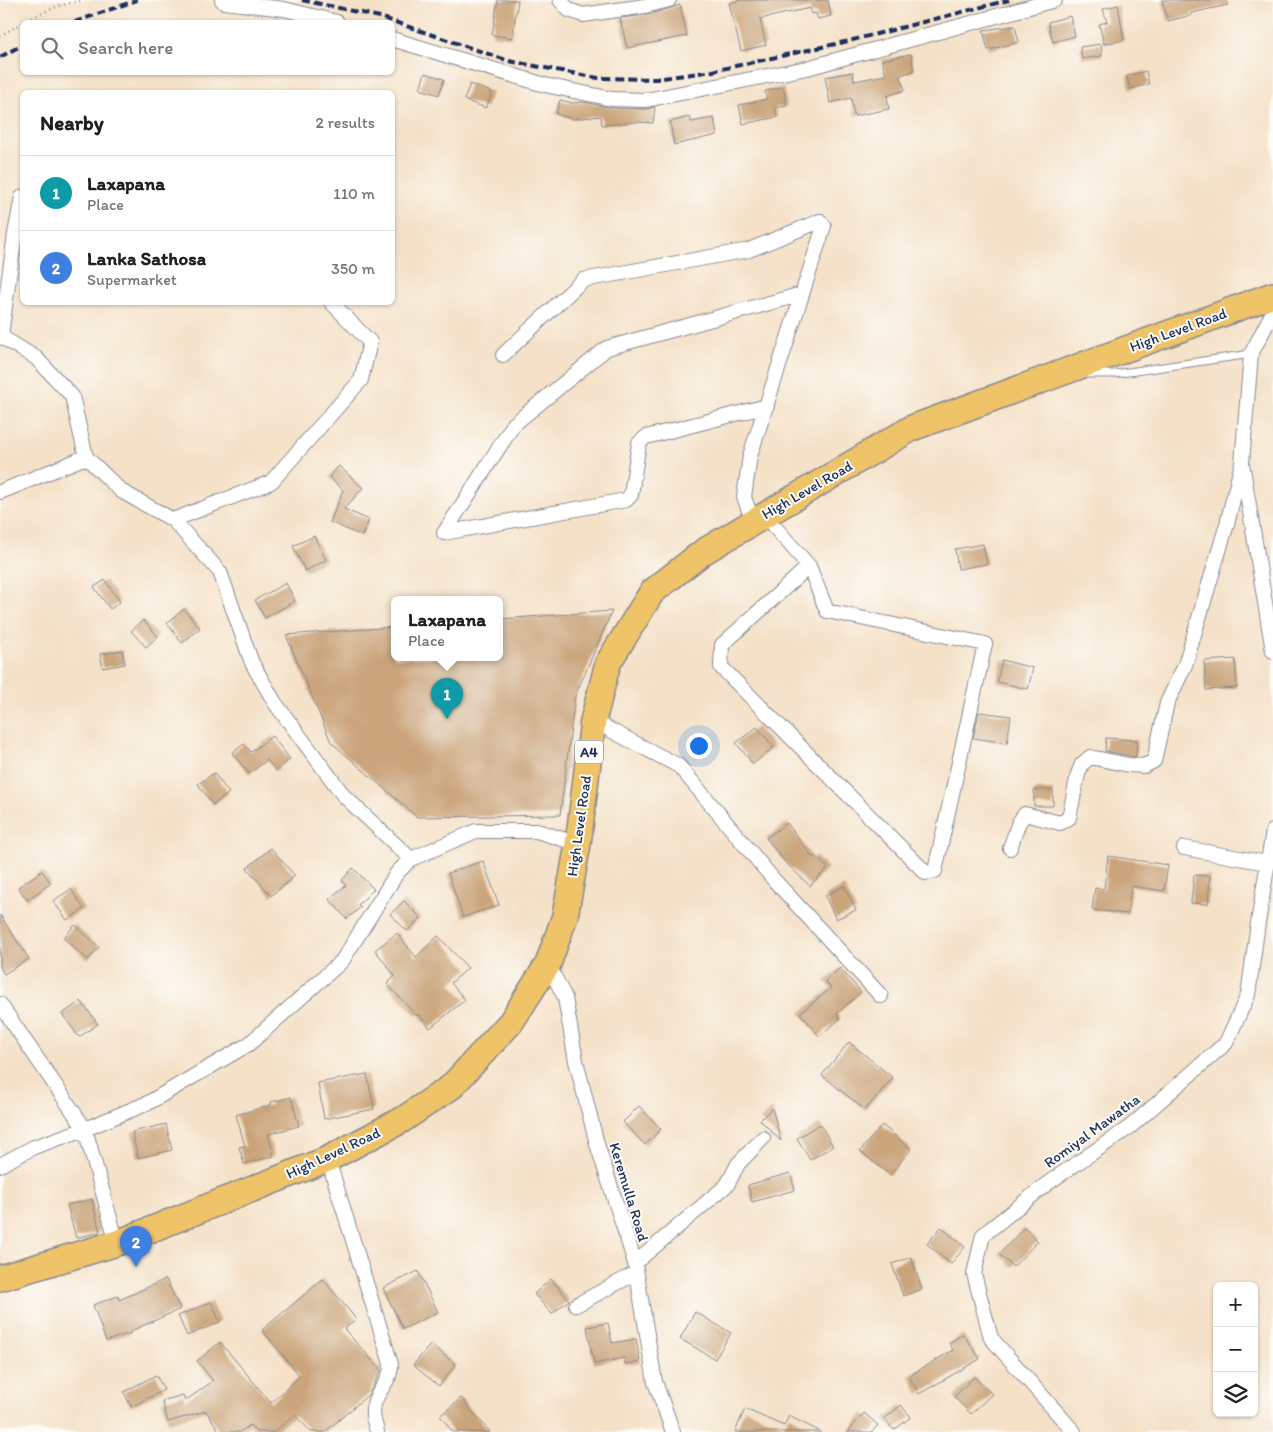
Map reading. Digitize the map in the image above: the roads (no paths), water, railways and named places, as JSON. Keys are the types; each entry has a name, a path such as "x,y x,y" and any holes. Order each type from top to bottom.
{"highway":[{"name":"High Level Road","path":"0,1278 117,1243 328,1159 402,1120 451,1088 511,1022 548,964 565,916 578,844 593,721 608,663 652,592 703,552 912,428 1273,295"}],"street":[{"path":"222,0 224,2 284,9 329,20"},
{"path":"560,0 569,10 583,15 645,6 669,0"},
{"path":"395,40 545,85 612,99 646,100 807,68 1055,0"},
{"path":"503,355 583,280 749,250 820,221 824,226 750,456 744,498 759,518 809,566 827,611 985,644 935,871 926,873 722,667 722,645 809,566"},
{"path":"19,234 0,336 36,358 72,396 86,457 120,491 173,520 220,572 252,663 275,703 344,796 411,859"},
{"path":"767,406 646,437 639,443 632,495 626,500 444,533 514,424 607,348 802,294"},
{"path":"173,520 271,482 362,380 370,342 334,305"},
{"path":"1010,848 1019,822 1025,814 1060,823 1069,818 1078,774 1082,764 1090,756 1128,765 1144,766 1154,760 1167,703 1185,665 1227,524 1242,463 1251,354 1273,312"},
{"path":"0,492 86,457"},
{"path":"1242,463 1273,651"},
{"path":"593,721 679,766 774,880 881,996"},
{"path":"0,1165 34,1147 85,1129 148,1103 249,1044 342,961 397,873 411,859 476,831 537,831 578,844"},
{"name":"Romiyal Mawatha","path":"1074,1432 992,1338 974,1274 983,1235 1048,1183 1130,1127 1226,1043 1248,996 1273,831"},
{"path":"1184,848 1267,863"},
{"name":"Keremulla Road","path":"548,964 565,998 576,1061 598,1144 635,1268 655,1382 673,1432"},
{"path":"0,1004 85,1129 117,1243"},
{"path":"576,1304 635,1268 727,1185 738,1164 763,1138"},
{"path":"328,1159 391,1364 390,1378 374,1403 372,1414 377,1432"}],"lane":[{"path":"1058,374 1115,374 1251,354"}],"railway":[{"path":"81,20 137,0"},
{"path":"302,0 389,20"},
{"path":"395,22 509,61 598,78 656,79 713,71 849,41 1009,0"},
{"path":"0,57 20,46"}],"place":[{"name":"Laxapana","path":"447,719"},
{"name":"Lanka Sathosa","path":"136,1267"}]}
